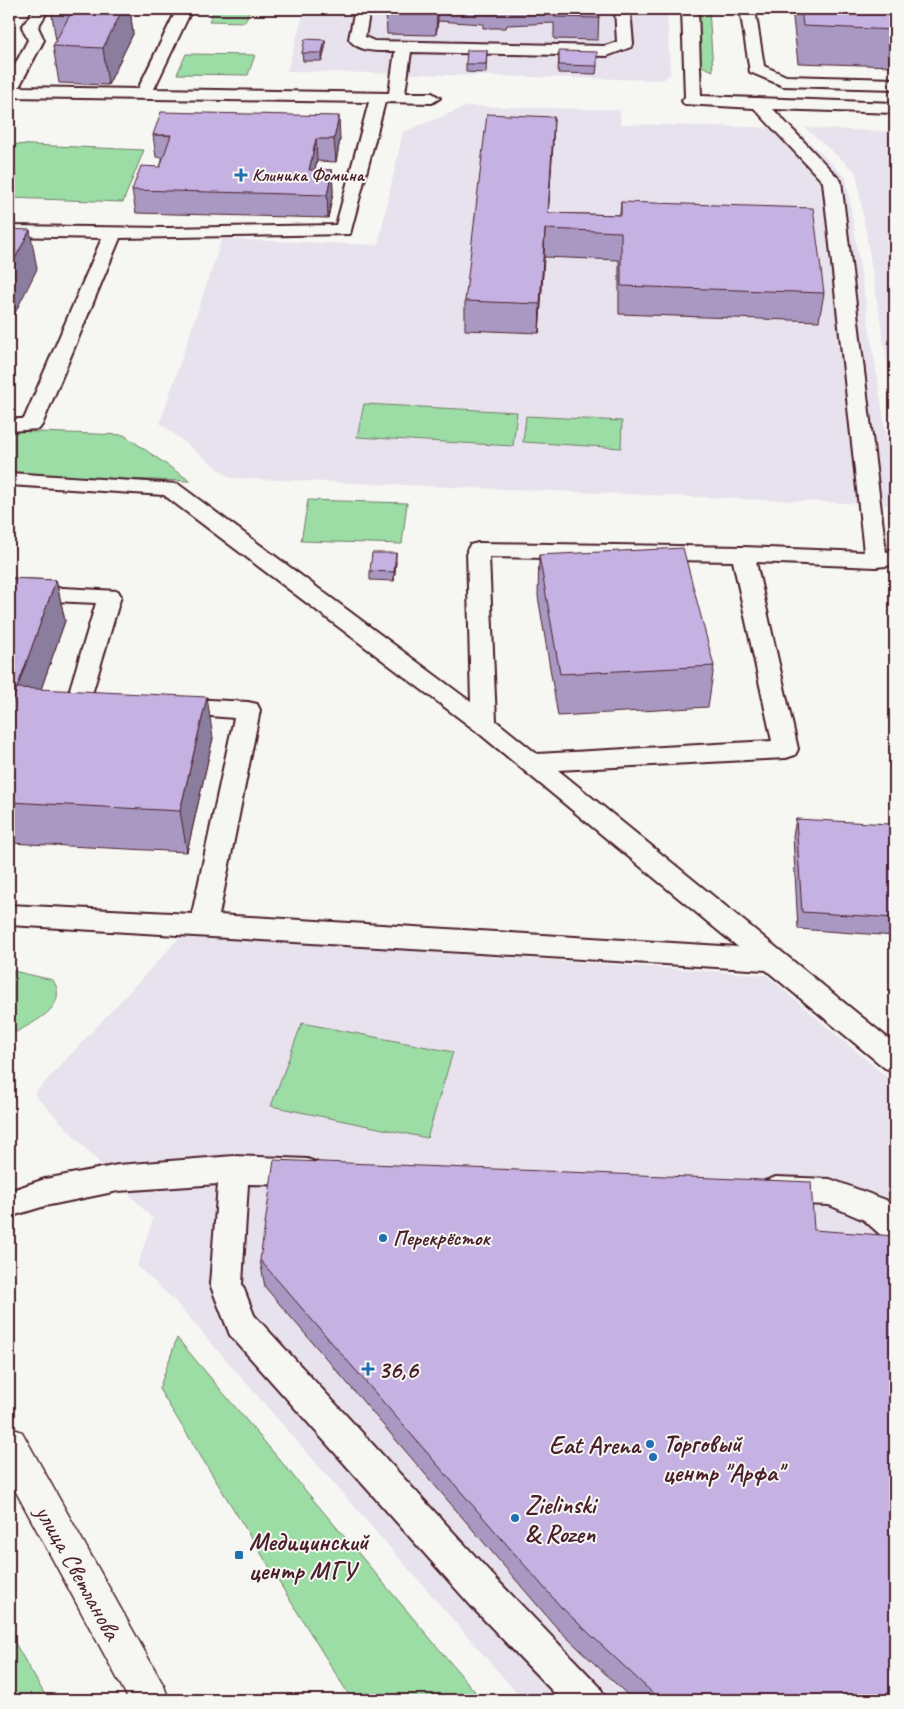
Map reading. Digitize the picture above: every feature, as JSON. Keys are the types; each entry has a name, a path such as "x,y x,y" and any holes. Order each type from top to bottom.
{"street":[{"name":"улица Светланова","path":"9,1444 150,1700"}],"lane":[{"path":"41,9 30,27 36,40 9,91 432,98"},
{"path":"144,94 184,9"},
{"path":"362,9 357,39 371,46 607,51 624,44 623,9"},
{"path":"690,9 691,101 895,108"},
{"path":"747,9 756,69 783,81 895,84"},
{"path":"396,97 404,47"},
{"path":"9,231 168,233 344,230 378,97"},
{"path":"484,724 478,550 743,554 886,559 832,181 784,128 758,104"},
{"path":"354,115 373,115"},
{"path":"9,425 32,425 114,231"},
{"path":"9,479 170,489 484,724 895,1060"},
{"path":"531,763 786,749 743,554"},
{"path":"9,592 110,596 78,702 125,704"},
{"path":"153,705 248,710 203,925"},
{"path":"9,915 773,960"},
{"path":"9,1204 95,1180 234,1169 334,1173"},
{"path":"234,1169 226,1284 241,1324 486,1595 587,1700"},
{"path":"750,1189 830,1192 875,1210 895,1228"}],"shaded area":[{"path":"305,9 667,9 670,74 663,80 287,71"},
{"path":"468,106 620,110 620,124 795,128 846,178 895,491 895,505 230,478 160,423 222,239 378,245 403,132"},
{"path":"805,128 895,132 895,410 856,172"},
{"path":"182,935 766,975 895,1084 895,1700 523,1700 172,1298 137,1266 153,1219 34,1094"}],"green space":[{"path":"215,9 250,9 245,22 209,21"},
{"path":"695,9 709,9 713,71 697,64"},
{"path":"186,54 255,55 248,75 177,74"},
{"path":"9,144 144,150 123,202 9,198"},
{"path":"364,404 517,412 513,446 357,437"},
{"path":"526,416 622,421 621,448 523,442"},
{"path":"9,431 124,435 190,481 9,476"},
{"path":"308,500 407,503 402,544 301,541"},
{"path":"9,970 53,980 57,990 57,999 52,1007 36,1021 9,1036"},
{"path":"302,1023 453,1052 427,1138 271,1106"},
{"path":"177,1338 482,1700 352,1700 159,1389"},
{"path":"9,1633 48,1700 9,1700"}],"building":[{"path":"73,9 123,9 103,48 53,46"},
{"path":"387,9 437,9 436,14 386,13"},
{"path":"555,9 599,9 599,18 555,17"},
{"path":"801,9 895,9 895,30 803,26"},
{"path":"305,39 325,40 322,53 302,53"},
{"path":"467,50 487,50 486,64 466,64"},
{"path":"559,51 597,52 597,66 559,65"},
{"name":"Клиника Фомина","path":"161,112 339,116 334,139 316,139 309,170 332,170 327,195 132,190 141,166 160,167 171,135 153,135"},
{"path":"487,114 554,117 548,213 621,215 621,202 813,208 824,293 621,286 621,232 545,229 540,304 465,301"},
{"path":"9,229 30,230 9,270"},
{"path":"683,548 714,666 560,674 539,555"},
{"path":"372,553 396,553 394,572 370,571"},
{"path":"9,578 56,580 17,688 9,688"},
{"path":"17,688 207,697 180,811 9,802 9,712"},
{"path":"796,819 890,824 895,869 895,918 802,912"},
{"name":"Торговый центр \"Арфа\"","path":"274,1160 811,1182 814,1230 895,1236 895,1700 660,1700 560,1606 260,1260"}],"place":[{"name":"Клиника Фомина","path":"241,175"},
{"name":"Перекрёсток","path":"383,1238"},
{"name":"36,6","path":"368,1369"},
{"name":"Eat Arena","path":"650,1444"},
{"name":"Торговый центр \"Арфа\"","path":"653,1457"},
{"name":"Zielinski & Rozen","path":"515,1518"},
{"name":"Медицинский центр МГУ","path":"239,1555"}]}
